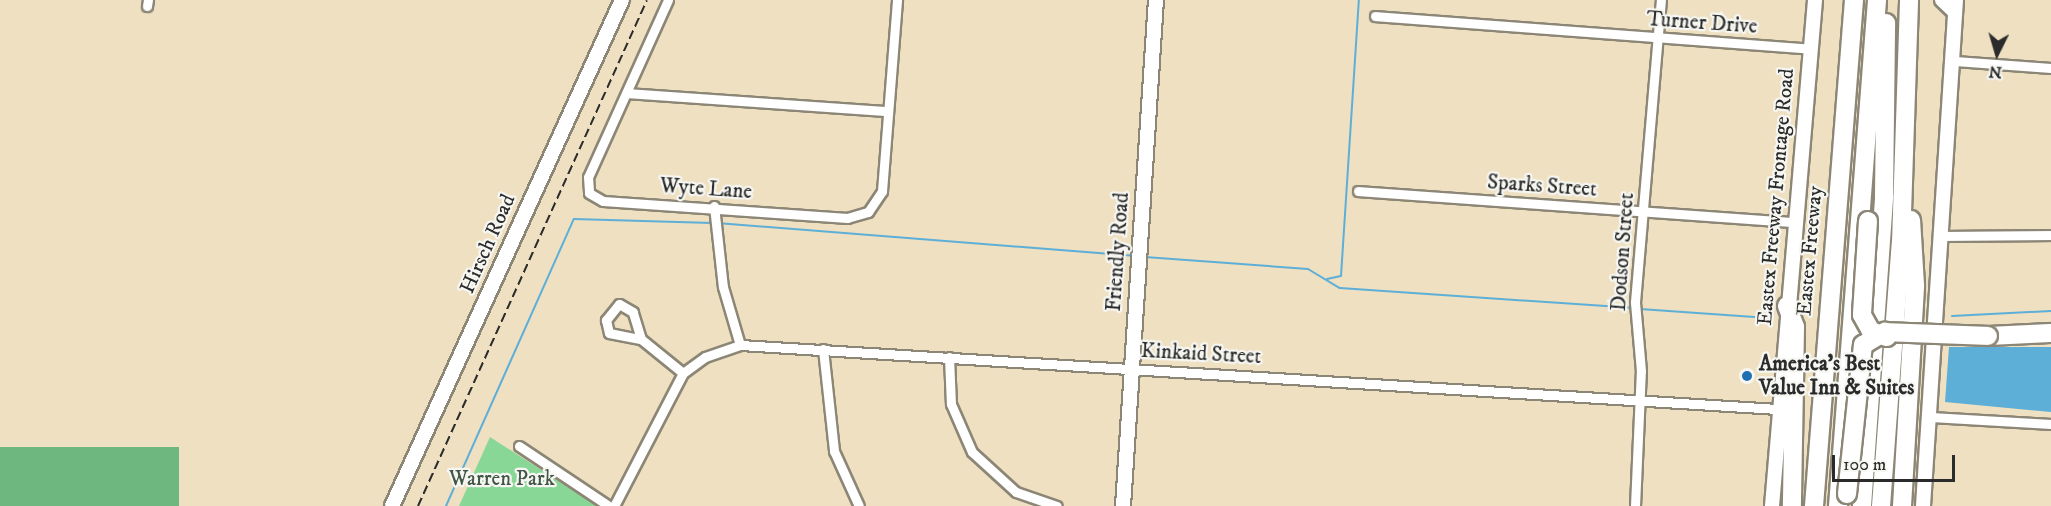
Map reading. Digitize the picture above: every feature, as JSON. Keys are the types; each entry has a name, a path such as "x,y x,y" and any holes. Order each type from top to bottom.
{"highway":[{"path":"1881,506 1904,178 1909,0"},
{"name":"Eastex Freeway","path":"1814,506 1854,7"},
{"path":"1882,8 1870,221 1869,313 1876,324 1888,335"},
{"path":"1849,502 1884,195 1882,8"},
{"path":"1849,502 1882,8"},
{"path":"1902,506 1915,285 1904,178"},
{"path":"1787,306 1795,327 1792,506"},
{"path":"1988,339 2051,333"},
{"path":"1849,502 1858,360 1863,345 1888,335 2051,340"}],"main road":[{"name":"Hirsch Road","path":"392,506 622,0"},
{"name":"Friendly Road","path":"1123,506 1156,0"},
{"name":"Eastex Freeway Frontage Road","path":"1772,506 1778,409 1815,0"},
{"path":"1942,0 1956,6"},
{"path":"1956,6 1967,0"},
{"path":"1923,506 1944,236 1955,62 1956,6"}],"street":[{"path":"668,0 627,93 887,111 897,0 890,0"},
{"name":"Dodson Street","path":"1635,506 1641,399 1635,292 1661,0"},
{"name":"Turner Drive","path":"1375,16 1810,50"},
{"path":"1955,62 2051,68"},
{"name":"Wyte Lane","path":"627,93 591,172 589,193 603,201 715,211 845,218 861,216 879,200 887,111"},
{"name":"Sparks Street","path":"1358,190 1794,222"},
{"path":"715,211 723,287 740,345"},
{"path":"1944,236 2051,235"},
{"path":"614,506 683,373 642,339 609,333 607,316 619,304 633,312 642,339"},
{"name":"Kinkaid Street","path":"683,373 705,357 740,345 1778,409"},
{"path":"823,349 832,441 859,506"},
{"path":"949,357 955,420 972,452 1016,492 1057,506"},
{"path":"1931,417 2051,424"},
{"path":"519,446 609,506"}],"green space":[{"name":"Warren Park","path":"490,437 597,506 459,506"},
{"path":"0,447 179,447 179,506 0,506"}],"water":[{"path":"1949,347 2051,347 2051,412 1945,402"}],"waterway":[{"path":"1327,279 1341,276 1359,0"},
{"path":"446,506 574,219 712,223"},
{"path":"717,223 1134,256"},
{"path":"1145,257 1308,269 1340,288 1631,308"},
{"path":"1640,309 1769,318"},
{"path":"1952,316 2051,311"}],"railway":[{"path":"418,506 647,0"}],"place":[{"name":"America’s Best Value Inn & Suites","path":"1747,376"}]}
